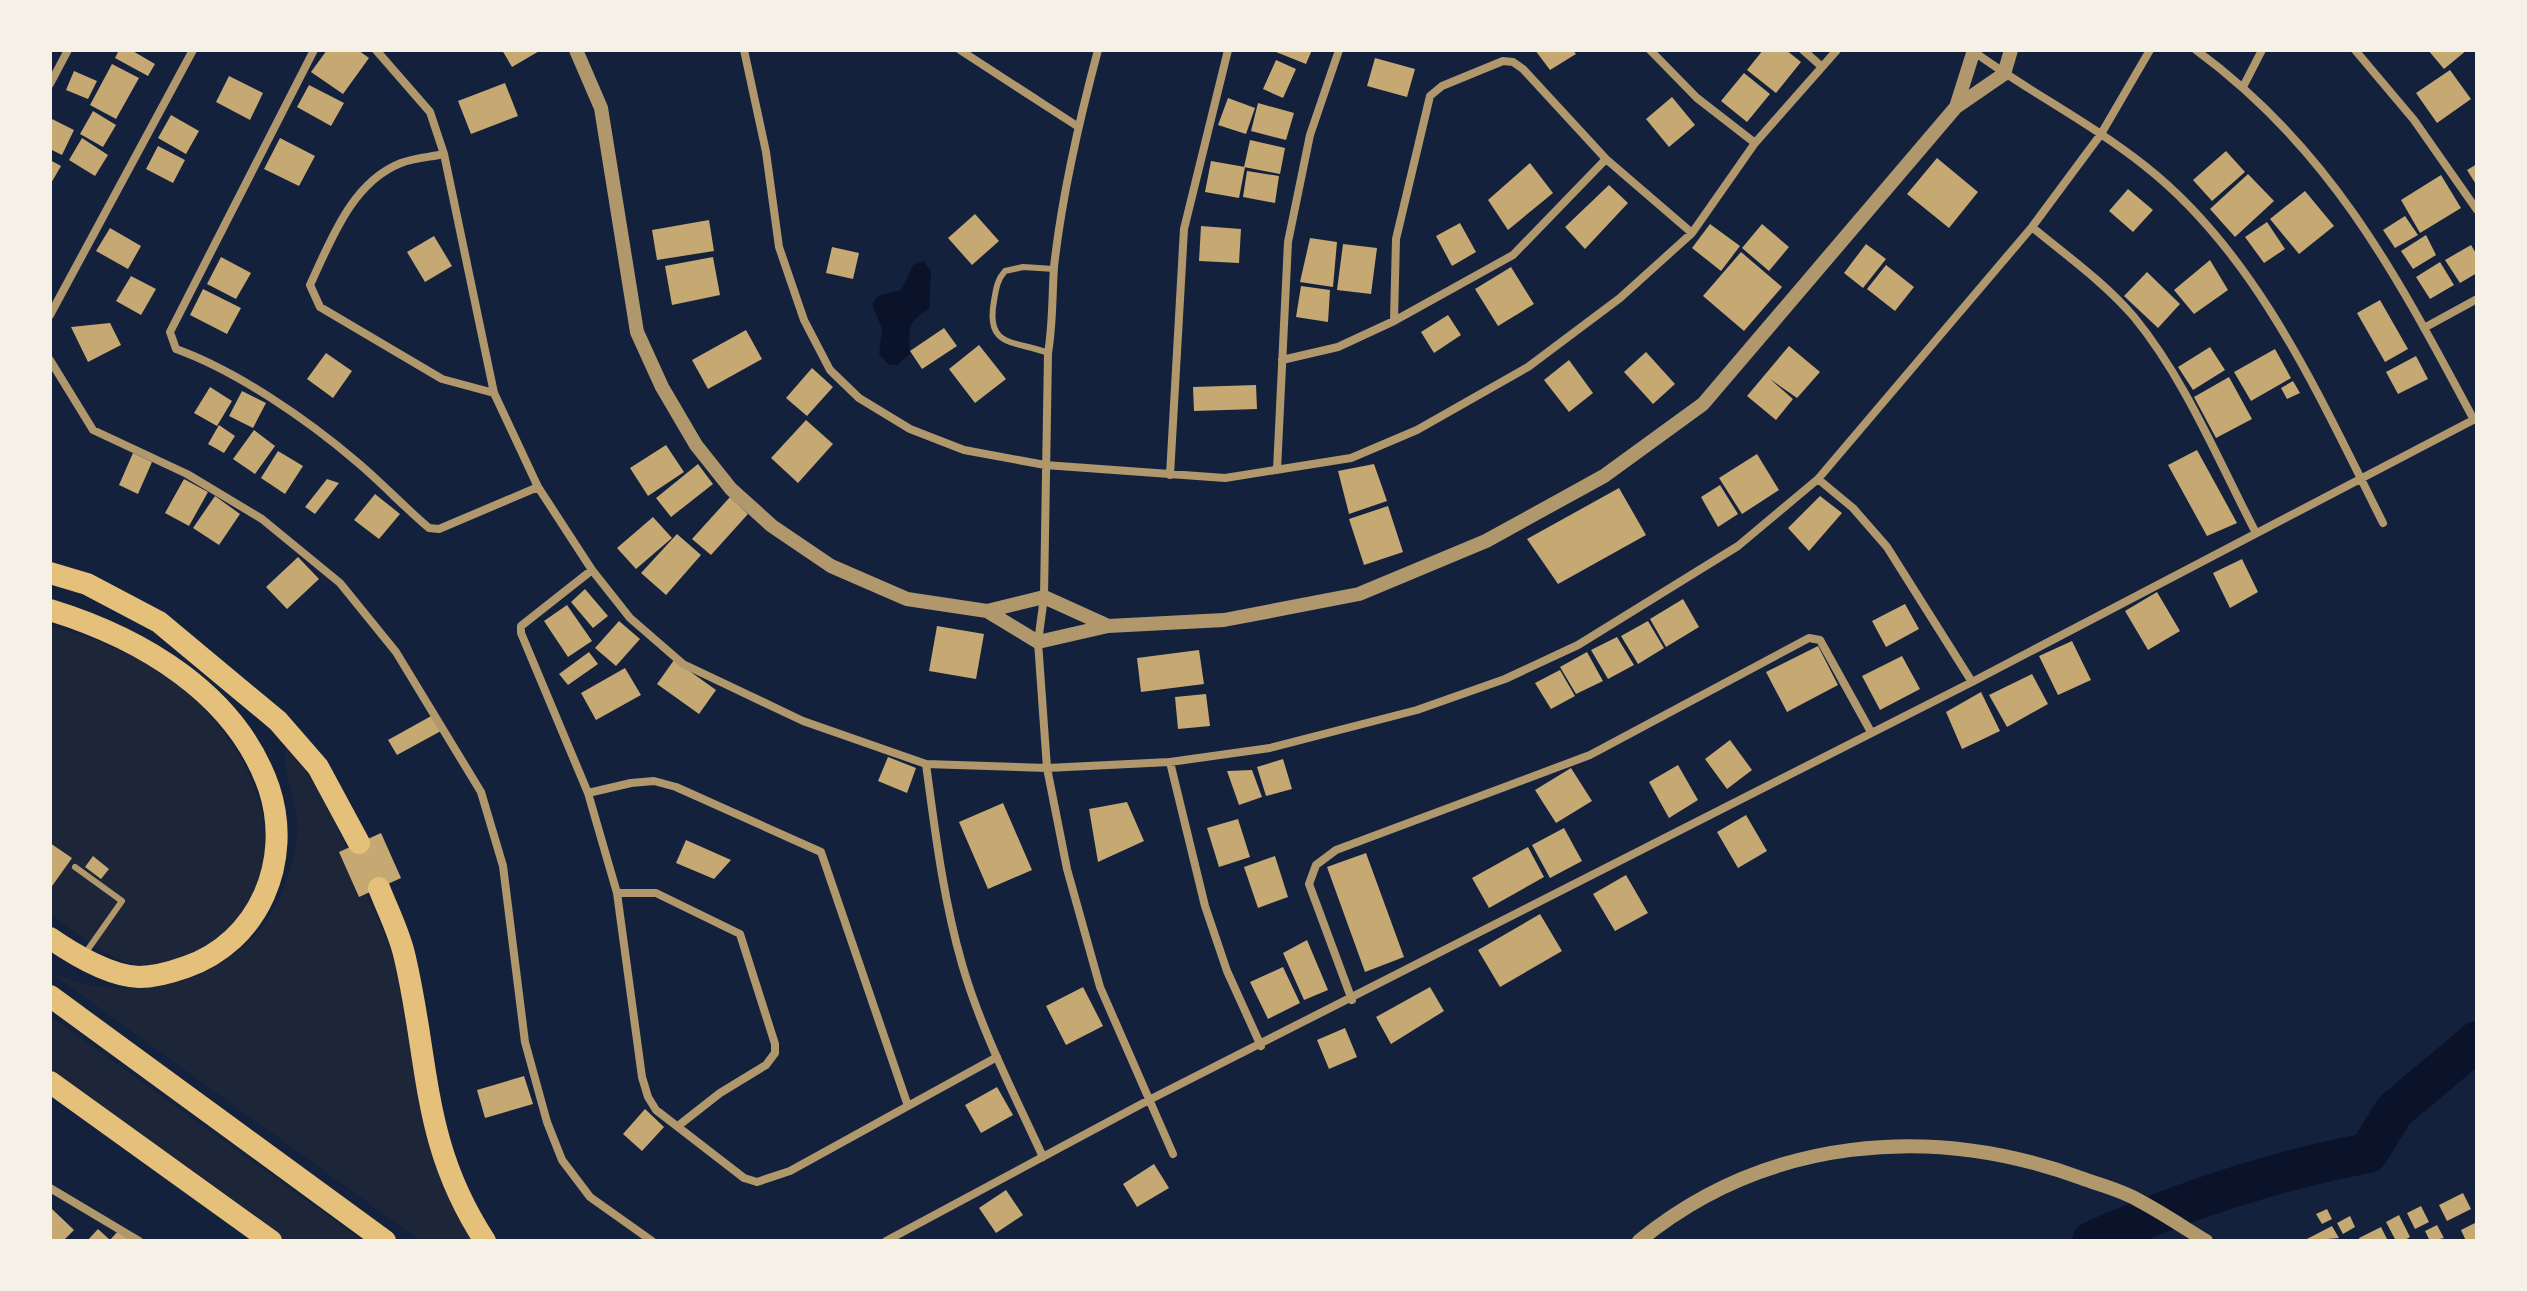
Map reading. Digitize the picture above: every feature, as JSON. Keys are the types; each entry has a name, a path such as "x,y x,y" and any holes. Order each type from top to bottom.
{"highway":[{"path":"50,573 87,584 159,622 278,721 323,775 359,843"},
{"path":"50,610 124,638 197,686 232,724 250,750 269,788 276,823 275,859 266,891 245,929 222,950 177,970 136,977 83,957 50,938"},
{"path":"379,888 406,959 428,1100 441,1155 485,1241"},
{"path":"50,996 385,1241"},
{"path":"50,1082 271,1241"}],"street":[{"path":"50,84 68,50"},
{"path":"50,315 193,50"},
{"path":"314,50 170,332 171,342 176,349 266,397 320,433 357,462 429,528 439,529 538,487"},
{"path":"376,50 430,112 444,154 494,393 538,487 592,570 630,618 683,664 803,721 926,764 1047,768 1170,762 1270,748 1417,710 1505,679 1578,645 1738,546 1818,479 2032,227 2101,134 2150,50"},
{"path":"576,50 601,108 637,332 662,387 696,445 741,498 772,526 831,566 907,599 987,611 1044,597 1108,626"},
{"path":"744,50 766,152 779,247 804,320 830,370 859,398 910,429 964,450 1045,465 1225,478 1351,458 1417,430 1528,367 1620,298 1692,233 1755,143 1837,50"},
{"path":"960,50 1077,126"},
{"path":"1098,50 1077,126 1054,269 1054,313 1048,353 1044,597 1038,642 1047,768 1067,869 1100,987 1173,1154"},
{"path":"1170,475 1184,229 1198,160 1228,50"},
{"path":"1277,470 1288,242 1310,135 1339,50"},
{"path":"1650,50 1697,98 1755,143"},
{"path":"1803,50 1821,66"},
{"path":"1956,107 1973,50 2004,74 2101,134 2147,167 2207,225 2270,309 2383,523"},
{"path":"987,611 1038,642 1108,626 1224,620 1359,594 1486,541 1604,476 1703,404 1956,107 2004,74 2011,50"},
{"path":"886,1241 1149,1100 1352,1000 1972,682 2255,531 2475,419 2364,225 2330,177 2244,85 2196,50"},
{"path":"2244,85 2262,50"},
{"path":"2355,50 2414,120 2477,210"},
{"path":"1394,321 1396,239 1430,96 1442,86 1503,61 1513,62 1606,159 1692,233"},
{"path":"444,154 401,163 369,183 353,202 310,285 320,307 442,379 494,393"},
{"path":"1282,360 1338,347 1394,321 1513,255 1606,159"},
{"path":"2032,227 2099,281 2159,351 2255,531"},
{"path":"2424,328 2477,299"},
{"path":"50,360 93,430 187,474 262,519 340,583 396,652 481,792 503,866 525,1042 547,1122 562,1160 590,1197 652,1241"},
{"path":"1818,479 1853,508 1887,547 1972,682"},
{"path":"592,570 521,626 521,633 588,793 617,893 642,1077 656,1110 744,1178 757,1182 790,1171 997,1057"},
{"path":"1352,1000 1309,884 1316,865 1336,850 1590,755 1809,638 1820,640 1871,732"},
{"path":"1170,762 1205,906 1227,971 1261,1046"},
{"path":"926,764 938,860 962,965 997,1057 1043,1157"},
{"path":"588,793 654,781 676,787 821,852 908,1106"},
{"path":"617,893 656,893 725,923 740,934 775,1044 775,1053 766,1065 720,1093 678,1126"},
{"path":"1639,1241 1667,1218 1723,1188 1780,1165 1822,1154 1880,1147 1947,1146 2027,1159 2136,1198 2205,1241"},
{"path":"50,1188 139,1241"}],"lane":[{"path":"1048,353 1011,344 997,334 991,318 998,282 1005,271 1023,267 1054,269"},
{"path":"75,867 122,901 83,957"}],"shaded area":[{"path":"924,261 931,272 929,309 916,318 910,327 910,354 897,365 889,365 879,354 882,329 872,304 879,295 901,290 913,265"},
{"path":"50,625 125,652 166,676 192,697 215,722 236,750 252,781 262,813 265,846 259,878 233,925 214,943 191,957 159,966 135,965 97,947 50,914"},
{"path":"286,746 322,795 392,951 427,1134 477,1241 421,1241 54,975 102,987 140,988 175,983 206,972 234,955 257,933 275,906 289,874 297,837 296,814 286,769"},
{"path":"50,1016 363,1241 284,1241 50,1074"}],"building":[{"path":"119,50 131,50 155,64 148,76 115,58"},
{"path":"327,50 358,50 369,58 343,94 311,72"},
{"path":"502,50 541,50 512,67"},
{"path":"1271,50 1312,50 1306,64"},
{"path":"1535,50 1573,50 1576,54 1550,70"},
{"path":"1763,50 1786,50 1801,62 1776,93 1747,70"},
{"path":"2428,50 2467,50 2444,69"},
{"path":"1375,58 1415,69 1407,97 1367,86"},
{"path":"1276,60 1296,69 1283,98 1263,89"},
{"path":"112,64 139,78 116,119 90,105"},
{"path":"2450,70 2471,99 2437,123 2416,93"},
{"path":"74,71 97,81 88,99 66,90"},
{"path":"1744,73 1770,94 1747,122 1721,101"},
{"path":"229,76 263,93 250,120 216,102"},
{"path":"505,83 518,116 471,134 458,101"},
{"path":"309,85 344,103 331,126 297,107"},
{"path":"1672,97 1695,125 1669,147 1646,119"},
{"path":"1228,98 1255,108 1246,134 1218,125"},
{"path":"1258,103 1294,113 1286,140 1251,131"},
{"path":"93,111 116,125 103,147 80,134"},
{"path":"171,115 199,131 186,154 158,138"},
{"path":"50,118 74,130 62,155 50,149"},
{"path":"82,138 108,155 95,176 69,160"},
{"path":"280,138 315,156 299,186 264,169"},
{"path":"1250,140 1285,148 1280,174 1244,167"},
{"path":"158,146 185,160 173,183 146,169"},
{"path":"2226,151 2245,172 2212,201 2193,180"},
{"path":"1937,158 1978,192 1949,228 1907,194"},
{"path":"50,160 61,166 50,185"},
{"path":"1211,161 1245,167 1239,198 1205,192"},
{"path":"1530,163 1553,193 1508,230 1488,200"},
{"path":"2477,164 2477,186 2467,170"},
{"path":"1247,171 1279,176 1275,203 1243,197"},
{"path":"2248,174 2274,201 2235,237 2210,209"},
{"path":"2441,175 2461,208 2420,233 2401,200"},
{"path":"1609,185 1628,203 1585,249 1565,227"},
{"path":"2128,189 2153,210 2133,232 2109,211"},
{"path":"2305,191 2334,226 2299,254 2270,219"},
{"path":"975,214 999,241 972,265 948,238"},
{"path":"2405,216 2418,235 2395,248 2383,230"},
{"path":"709,220 714,251 657,260 652,230"},
{"path":"2267,222 2285,249 2264,263 2245,237"},
{"path":"1460,223 1476,252 1452,266 1436,236"},
{"path":"1710,224 1740,246 1721,271 1692,248"},
{"path":"1762,224 1789,247 1769,271 1742,248"},
{"path":"1201,226 1241,229 1239,263 1199,261"},
{"path":"110,228 141,246 128,269 96,251"},
{"path":"2426,235 2436,255 2413,269 2401,251"},
{"path":"434,236 452,266 425,282 407,252"},
{"path":"1310,238 1337,242 1333,287 1300,282"},
{"path":"1343,244 1377,248 1371,294 1337,290"},
{"path":"1866,244 1886,259 1863,288 1844,273"},
{"path":"2471,245 2477,255 2477,273 2460,283 2445,260"},
{"path":"832,247 859,253 853,279 826,273"},
{"path":"1741,252 1782,287 1744,331 1703,296"},
{"path":"221,257 251,273 236,299 207,284"},
{"path":"713,257 720,295 672,305 665,266"},
{"path":"2210,260 2228,290 2194,314 2174,290"},
{"path":"2440,262 2454,285 2430,299 2416,277"},
{"path":"1886,265 1914,287 1895,311 1867,289"},
{"path":"1511,267 1534,304 1498,326 1475,289"},
{"path":"2147,272 2180,304 2158,328 2124,296"},
{"path":"131,276 156,289 141,315 116,301"},
{"path":"1301,286 1330,290 1328,322 1296,317"},
{"path":"203,289 241,308 227,334 190,315"},
{"path":"2380,300 2408,349 2385,362 2357,313"},
{"path":"1448,315 1461,335 1434,353 1421,332"},
{"path":"110,323 121,345 88,362 71,327"},
{"path":"944,328 957,346 922,369 910,351"},
{"path":"746,330 762,359 708,389 692,360"},
{"path":"979,345 1006,379 975,403 949,369"},
{"path":"1789,346 1820,372 1797,398 1770,379 1793,399 1776,420 1747,396"},
{"path":"2210,347 2225,370 2193,390 2178,367"},
{"path":"2275,349 2291,378 2251,401 2234,372"},
{"path":"1646,352 1675,384 1653,404 1624,372"},
{"path":"326,353 352,371 333,398 307,379"},
{"path":"2416,356 2428,379 2398,394 2386,372"},
{"path":"1569,360 1593,393 1569,412 1544,380"},
{"path":"812,368 833,387 807,416 786,398"},
{"path":"2229,377 2252,419 2216,438 2194,397"},
{"path":"2293,381 2300,393 2287,399 2281,388"},
{"path":"1256,385 1257,409 1194,411 1193,387"},
{"path":"210,387 232,401 217,426 194,413"},
{"path":"242,391 266,403 253,428 229,416"},
{"path":"806,420 833,444 798,483 771,458"},
{"path":"219,425 235,436 224,453 208,444"},
{"path":"254,430 275,446 255,474 233,459"},
{"path":"666,445 684,472 648,496 630,468"},
{"path":"2197,450 2237,523 2207,536 2168,465"},
{"path":"278,451 303,466 285,494 261,478"},
{"path":"133,453 152,462 138,494 119,485"},
{"path":"1757,454 1779,490 1742,514 1719,478"},
{"path":"698,464 713,484 671,517 656,498"},
{"path":"1374,464 1387,501 1349,514 1338,471"},
{"path":"184,479 208,492 189,526 165,513"},
{"path":"327,479 339,483 315,514 305,507"},
{"path":"1720,485 1738,514 1718,527 1701,497"},
{"path":"1619,488 1646,535 1558,584 1527,539"},
{"path":"375,494 400,514 379,539 354,520"},
{"path":"215,496 240,514 219,545 193,528"},
{"path":"1820,496 1842,513 1809,551 1788,528"},
{"path":"730,497 748,514 711,555 692,539"},
{"path":"1388,506 1403,552 1364,565 1349,519"},
{"path":"653,517 672,538 636,569 617,548"},
{"path":"677,534 701,555 666,595 641,573"},
{"path":"298,557 319,579 287,609 266,587"},
{"path":"2242,559 2258,592 2230,608 2213,573"},
{"path":"585,589 608,616 593,628 571,602"},
{"path":"2157,592 2180,631 2148,650 2125,611"},
{"path":"1683,599 1699,627 1666,647 1650,619"},
{"path":"1905,604 1919,629 1886,647 1872,621"},
{"path":"567,605 592,641 568,657 544,621"},
{"path":"619,621 640,639 616,666 595,648"},
{"path":"1648,621 1664,648 1638,664 1621,636"},
{"path":"937,626 984,634 976,679 929,671"},
{"path":"1617,637 1634,665 1608,679 1591,650"},
{"path":"2072,641 2091,680 2058,695 2039,656"},
{"path":"1818,646 1838,685 1787,712 1766,672"},
{"path":"1199,650 1204,684 1141,692 1137,658"},
{"path":"589,652 598,664 568,685 559,674"},
{"path":"1587,652 1603,681 1576,694 1560,667"},
{"path":"1902,656 1920,689 1880,710 1862,676"},
{"path":"674,660 716,690 699,714 657,684"},
{"path":"625,668 641,695 596,720 581,693"},
{"path":"1560,670 1575,696 1551,709 1535,683"},
{"path":"2032,674 2048,704 2007,727 1989,695"},
{"path":"1981,692 2000,731 1962,749 1946,712"},
{"path":"1206,694 1210,726 1178,729 1175,697"},
{"path":"433,715 441,731 397,755 388,740"},
{"path":"1730,740 1752,770 1727,789 1705,759"},
{"path":"888,757 916,768 907,793 878,781"},
{"path":"1283,759 1292,789 1266,796 1257,767"},
{"path":"1678,765 1698,800 1669,818 1649,782"},
{"path":"1571,768 1592,801 1556,823 1535,790"},
{"path":"1252,770 1262,797 1239,805 1227,771"},
{"path":"1127,802 1144,841 1098,862 1089,809"},
{"path":"1003,803 1032,870 988,889 959,822"},
{"path":"1746,815 1767,851 1738,868 1717,832"},
{"path":"1238,819 1250,857 1219,867 1207,828"},
{"path":"1564,828 1582,861 1550,878 1532,845"},
{"path":"381,833 401,878 359,897 339,852"},
{"path":"686,840 731,860 714,879 676,863"},
{"path":"50,843 72,858 50,889"},
{"path":"1528,847 1544,877 1489,908 1472,878"},
{"path":"1366,853 1404,957 1365,972 1327,867"},
{"path":"93,856 109,869 101,879 85,867"},
{"path":"1275,856 1288,897 1258,908 1244,867"},
{"path":"1626,875 1648,913 1615,931 1593,894"},
{"path":"1540,914 1562,951 1500,987 1478,950"},
{"path":"1307,940 1328,990 1304,1000 1283,953"},
{"path":"1283,967 1300,1003 1268,1019 1250,982"},
{"path":"1083,987 1103,1026 1066,1045 1046,1006"},
{"path":"1430,987 1444,1011 1391,1044 1376,1017"},
{"path":"1345,1028 1357,1057 1329,1069 1317,1040"},
{"path":"524,1076 533,1104 485,1118 477,1090"},
{"path":"997,1087 1013,1115 981,1133 965,1105"},
{"path":"645,1109 664,1127 642,1151 623,1134"},
{"path":"1154,1164 1169,1188 1137,1207 1123,1184"},
{"path":"1006,1190 1023,1215 996,1233 979,1208"},
{"path":"2463,1193 2471,1209 2447,1221 2439,1205"},
{"path":"2421,1206 2429,1222 2415,1229 2407,1213"},
{"path":"52,1209 74,1230 63,1241 50,1241"},
{"path":"2327,1209 2332,1219 2322,1224 2316,1214"},
{"path":"2399,1215 2410,1237 2403,1241 2396,1241 2386,1222"},
{"path":"2350,1216 2355,1227 2343,1234 2337,1223"},
{"path":"2477,1222 2477,1240 2466,1241 2461,1230"},
{"path":"2437,1225 2444,1238 2430,1241 2425,1231"},
{"path":"2332,1226 2339,1238 2303,1241"},
{"path":"2381,1227 2388,1241 2360,1241 2359,1238"},
{"path":"98,1229 110,1240 119,1230 130,1241 87,1241"}],"waterway":[{"path":"2092,1241 2227,1189 2368,1153 2394,1111 2477,1041"}]}
